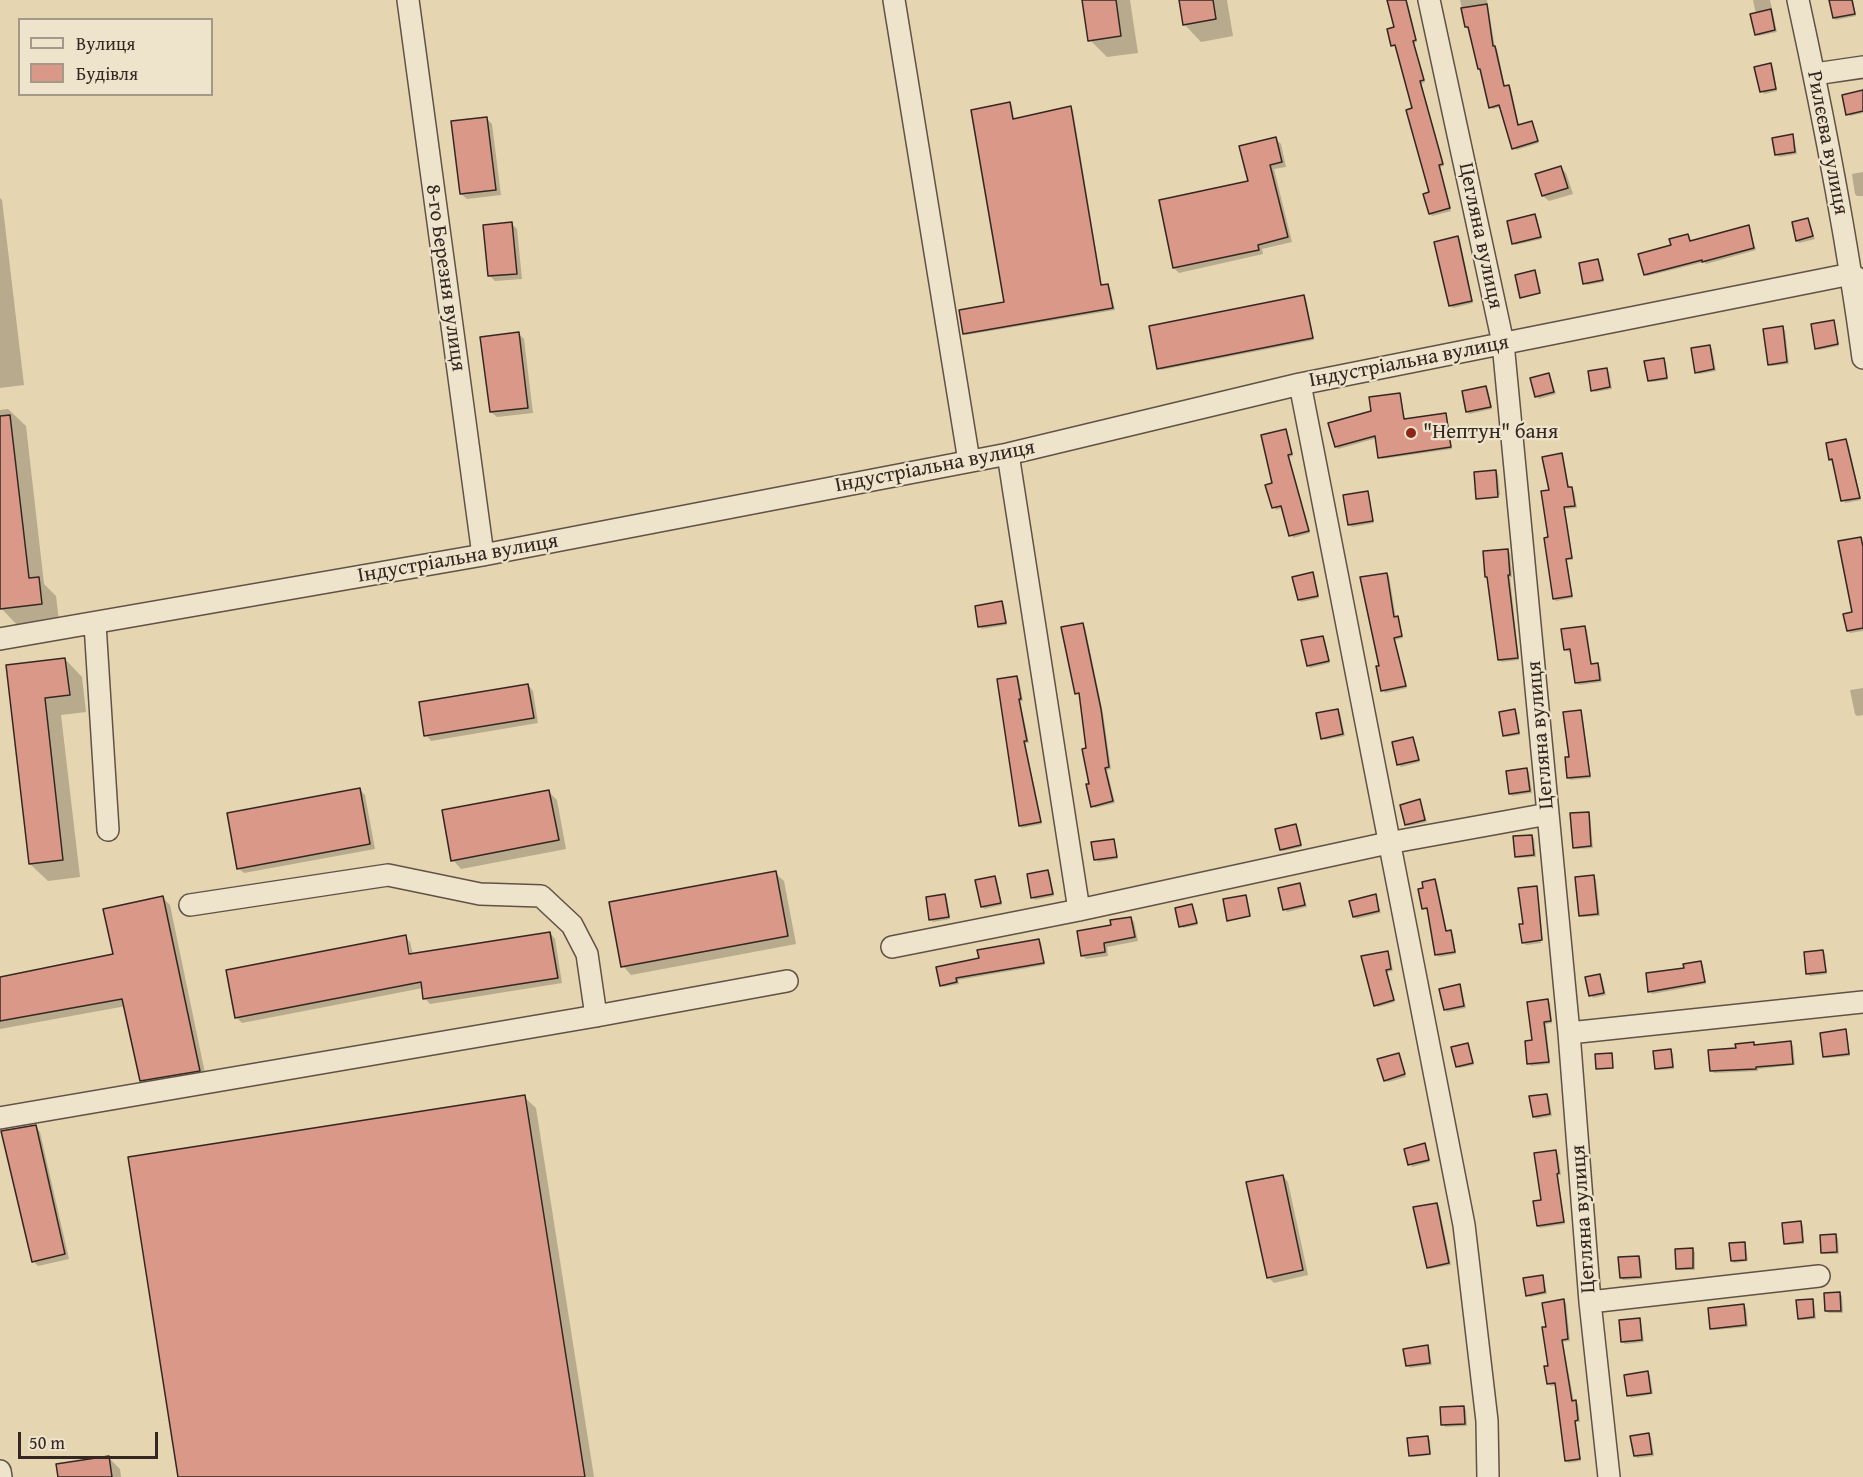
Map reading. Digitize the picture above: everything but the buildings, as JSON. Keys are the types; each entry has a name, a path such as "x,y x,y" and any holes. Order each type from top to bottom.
{"street":[{"name":"8-го Березня вулиця","path":"408,0 483,555"},
{"path":"894,0 969,461"},
{"name":"Цегляна вулиця","path":"1430,0 1503,343 1569,1033 1590,1302 1609,1477"},
{"name":"Рилєєва вулиця","path":"1798,0 1857,278 1863,358"},
{"path":"1815,74 1863,67"},
{"name":"Індустріальна вулиця","path":"0,639 483,555 1008,454 1300,384 1503,343 1857,278"},
{"path":"1300,384 1464,1225 1487,1421 1488,1477"},
{"path":"1008,454 1079,910"},
{"path":"95,624 108,830"},
{"path":"892,947 1079,910 1388,843 1548,814"},
{"path":"190,905 388,875 480,894 541,896 572,925 587,954 596,1016"},
{"path":"0,1118 788,981"},
{"path":"1569,1033 1863,1002"},
{"path":"1590,1302 1819,1276"},
{"path":"0,1471 1,1477"}],"place":[{"name":"\"Нептун\" баня","path":"1411,433"}]}
